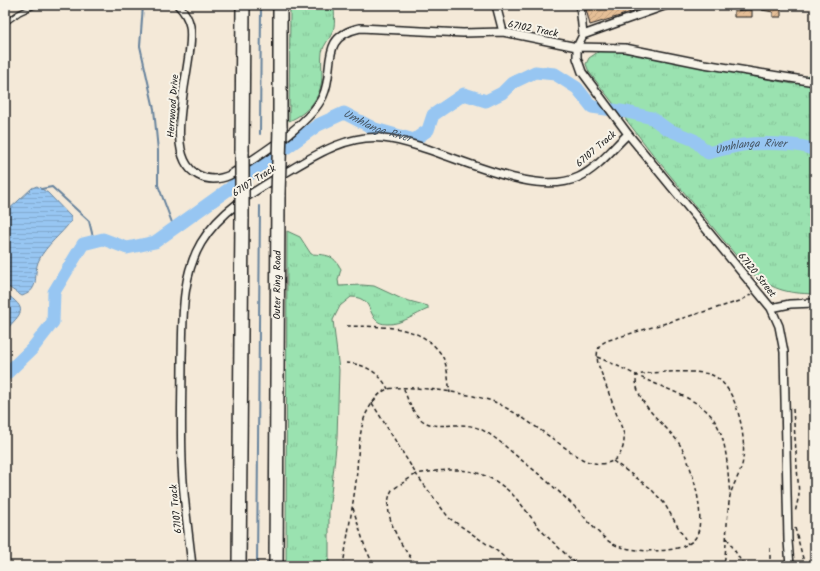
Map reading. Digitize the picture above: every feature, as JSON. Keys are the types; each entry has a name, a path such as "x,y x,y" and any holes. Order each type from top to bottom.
{"highway":[{"path":"239,566 243,5"},
{"name":"Outer Ring Road","path":"276,566 278,195 283,131 280,5"}],"street":[{"name":"Herrwood Drive","path":"178,5 184,11 190,27 180,140 183,158 191,170 206,178 215,180 225,177 283,131"},
{"path":"496,5 503,32"},
{"path":"577,47 583,35 580,5"},
{"path":"583,35 667,5"},
{"name":"67102 Track","path":"283,131 313,111 323,96 332,48 344,33 360,28 434,32 503,32 577,47 625,48 704,64 815,82"},
{"name":"67120 Street","path":"577,47 577,58 582,72 628,134 771,308 779,326 784,352 788,541 790,566"},
{"name":"67107 Track","path":"192,566 181,452 184,300 187,283 199,248 228,210 258,189 302,163 336,146 368,137 395,140 438,152 504,175 548,183 565,182 584,175 628,134"},
{"path":"771,308 790,304 815,303"}],"lane":[{"path":"5,23 19,13 36,5"}],"path":[{"path":"343,566 353,506 361,432 365,417 372,403 381,394 388,390 404,389 450,393 487,399 498,404 590,463 604,465 613,461 620,454 624,434 610,398 597,357 598,349 603,342 740,301 757,290"},
{"path":"347,326 400,328 411,331 422,338 442,354 450,393"},
{"path":"597,357 621,366 636,375 692,402 712,418 719,431 725,451 730,495 724,566"},
{"path":"346,364 356,364 369,369 380,378 388,390"},
{"path":"636,375 650,372 701,373 713,375 728,388 741,424 743,459 730,495"},
{"path":"404,389 413,411 424,422 440,426 477,428 492,436 549,482 613,544 640,550 674,549 689,545 698,533 701,518 698,496 682,448 643,402 635,383 636,375"},
{"path":"372,403 416,474 448,518 497,551 514,566"},
{"path":"793,406 799,495 794,516"},
{"path":"613,461 649,487 664,503 689,545"},
{"path":"418,566 412,560 396,535 391,520 389,502 392,490 416,474 458,469 474,471 487,476 514,496 540,529 578,566"},
{"path":"353,506 365,547 374,566"},
{"path":"795,526 805,566"},
{"path":"727,538 744,566"},
{"path":"770,548 770,566"}],"green space":[{"path":"290,5 334,5 334,27 322,52 322,77 319,92 308,109 296,118 289,121"},
{"path":"601,50 616,51 793,84 815,71 815,294 795,293 779,289 765,282 748,270 655,157 589,72 586,64 589,58"},
{"path":"287,231 300,237 311,254 329,256 335,260 341,269 338,280 339,286 374,286 402,299 428,306 428,309 408,319 397,323 387,324 380,323 376,320 364,301 359,298 351,297 340,306 333,320 339,370 337,438 329,512 329,566 286,566"}],"water":[{"path":"37,186 48,193 71,217 71,221 42,255 37,265 34,285 28,293 22,296 5,285 5,213 32,188"},
{"path":"5,293 18,303 20,311 16,319 5,331"}],"building":[{"path":"585,5 649,5 590,25"},
{"path":"781,6 781,17 773,17 773,12 762,10 763,7"},
{"path":"752,10 752,17 734,17 734,11"}],"waterway":[{"path":"143,5 140,46 154,109 158,151 158,185 174,228"},
{"path":"260,134 261,5"},
{"name":"Umhlanga River","path":"5,375 32,349 53,322 54,292 83,244 103,239 127,248 155,242 318,125 344,113 375,129 414,140 428,130 433,115 464,94 486,101 502,93 512,83 535,72 555,74 577,88 592,107 627,112 652,118 667,129 694,140 708,153 749,144 780,144 800,146 815,151"},
{"path":"810,147 815,138"},
{"name":"Umhlanga River","path":"259,168 260,159"},
{"path":"41,189 52,187 89,221 94,241"},
{"path":"257,566 260,206"}]}
